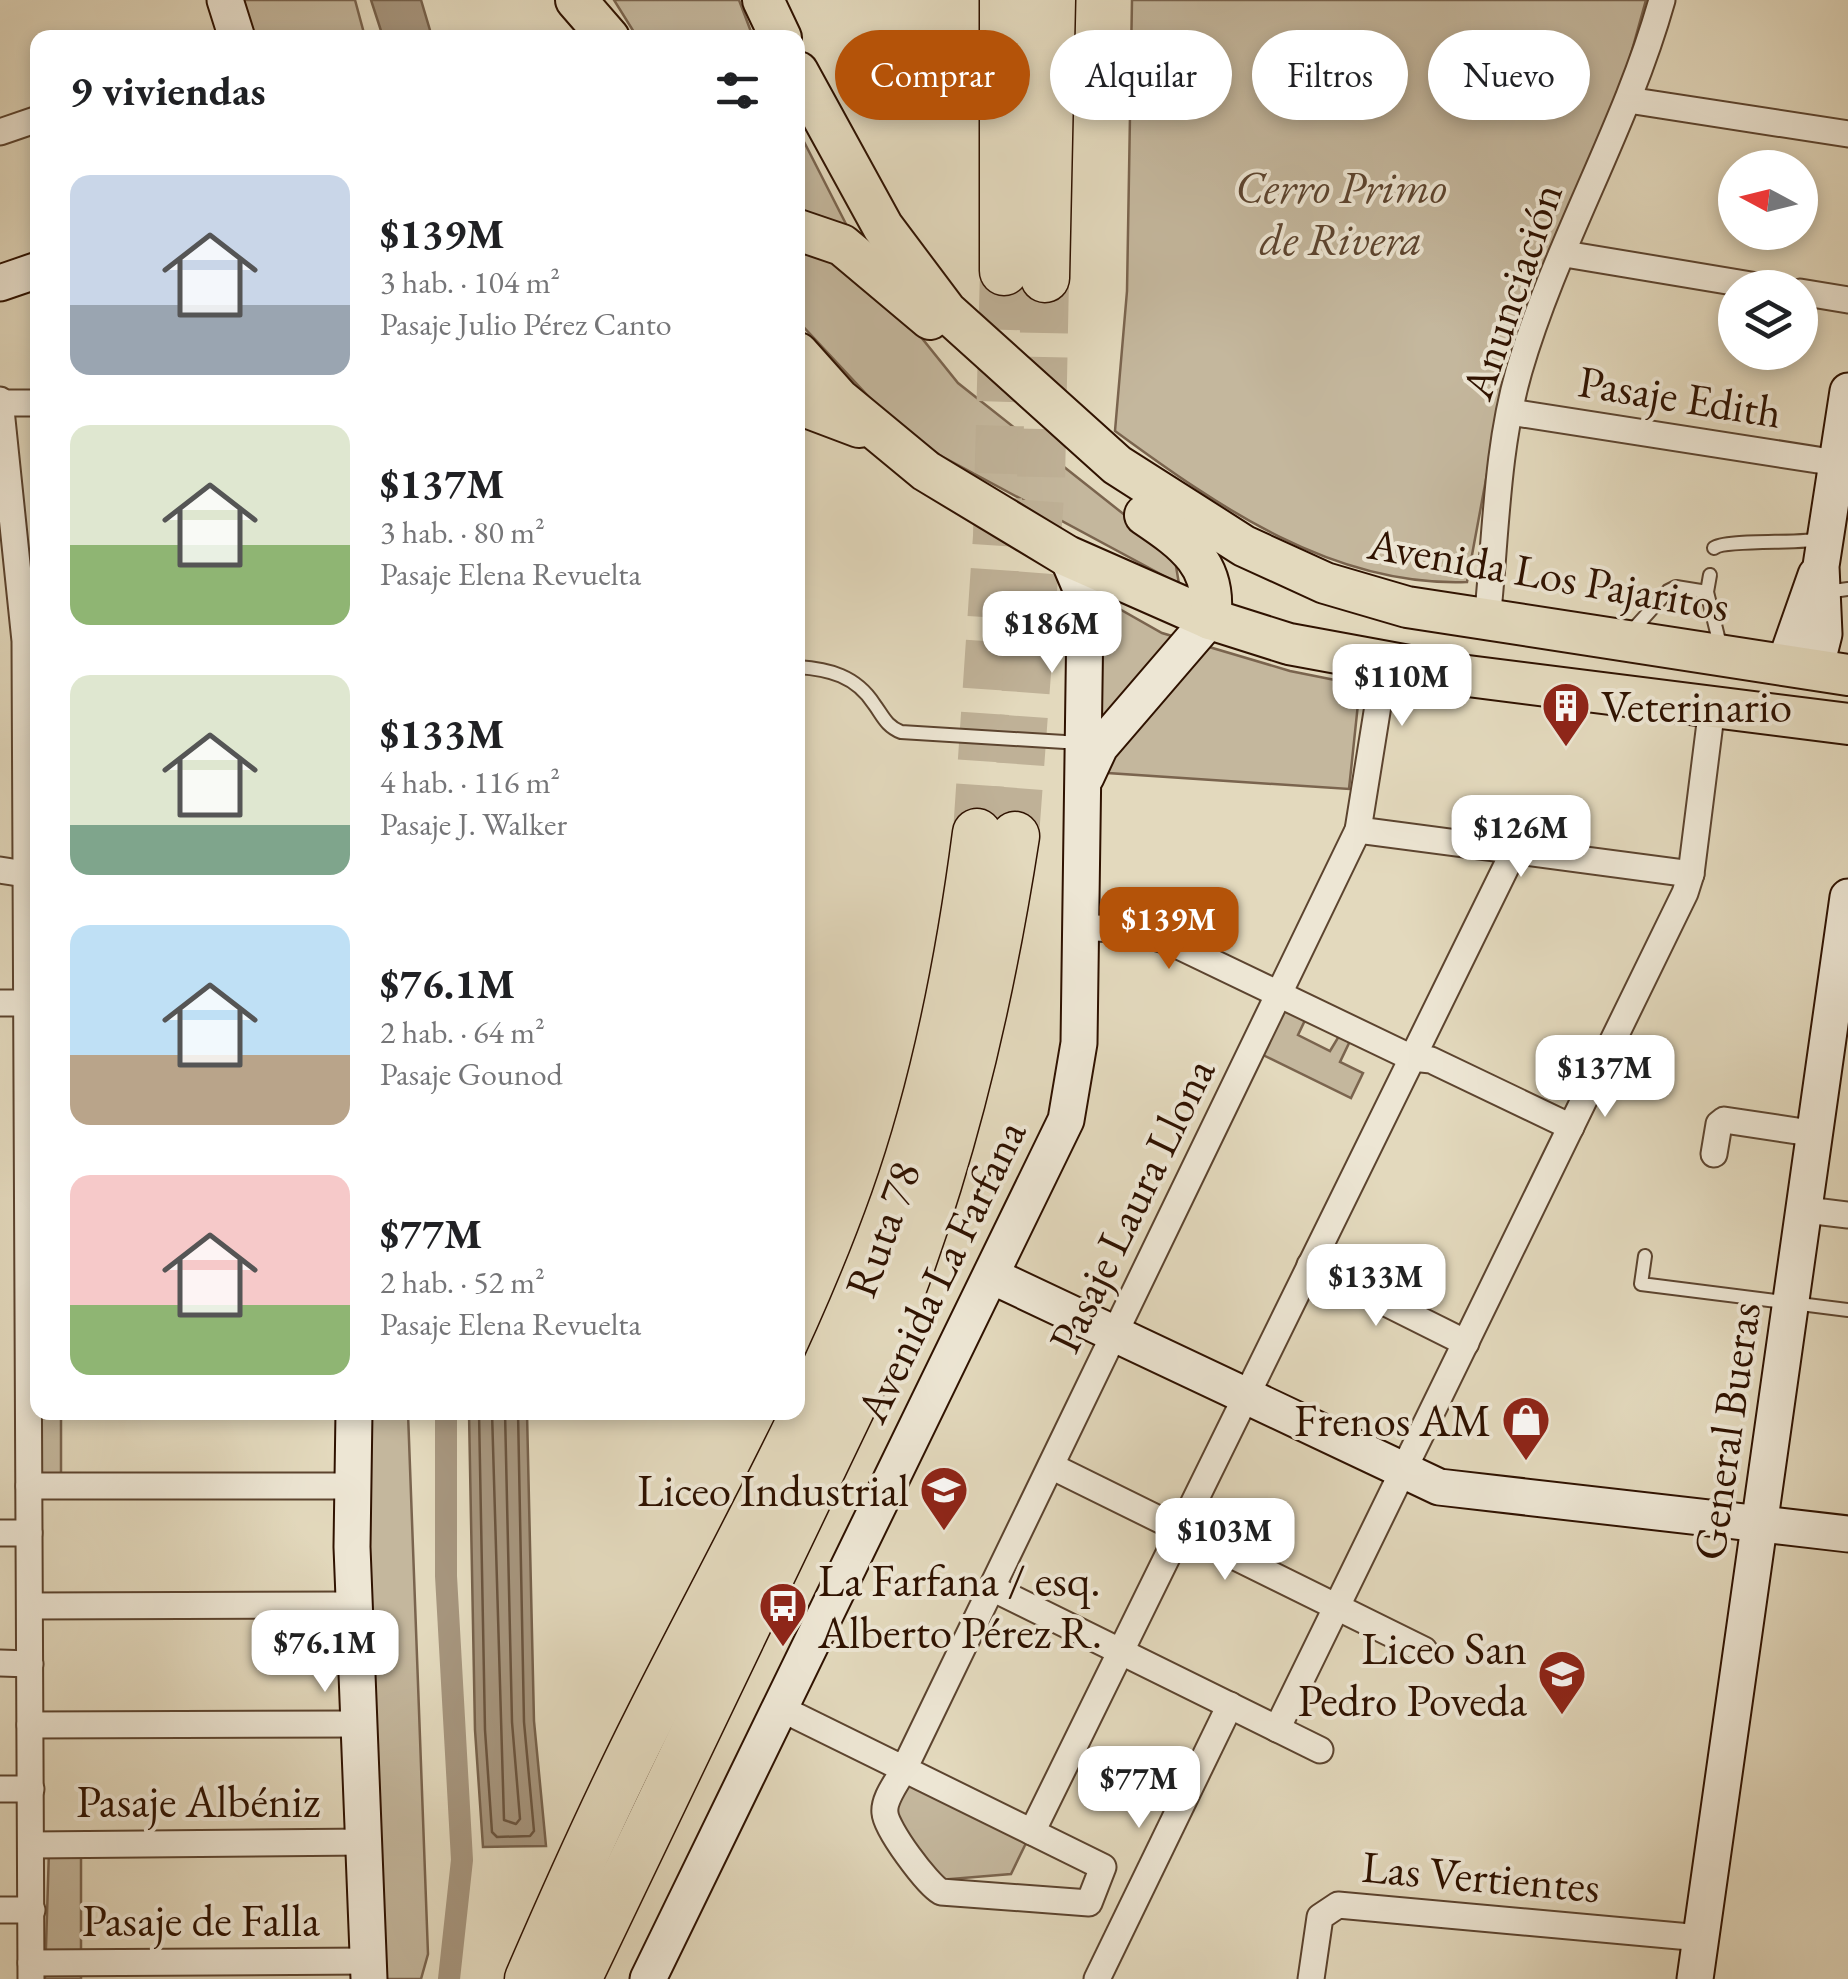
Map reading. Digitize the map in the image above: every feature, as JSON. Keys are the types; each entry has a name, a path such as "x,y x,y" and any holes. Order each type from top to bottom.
{"highway":[{"path":"1004,0 1024,274 1051,0"},
{"name":"Ruta 78","path":"577,1979 874,1360 912,1266 973,1064 996,834 911,1153 870,1269 805,1413"},
{"name":"Ruta 78","path":"529,1979 648,1721 801,1420"}],"main road":[{"path":"576,0 602,30"},
{"path":"763,0 777,30"},
{"name":"Avenida Los Pajaritos","path":"805,85 857,184 910,268 946,311 1074,429 1147,486 1254,552 1365,596 1487,621 1816,670"},
{"path":"805,232 842,245 942,329 1004,367"},
{"path":"805,360 873,430 926,471 1068,556 1210,619 1289,644 1384,662 1848,724"},
{"path":"805,406 873,430"},
{"path":"1074,429 1089,462 1114,492 1184,542 1200,560 1211,590 1210,619"},
{"path":"1716,708 1773,697 1816,670"}],"street":[{"path":"225,0 234,30"},
{"name":"Anunciación","path":"1487,621 1510,412 1520,368 1628,100 1662,0"},
{"path":"1628,100 1848,134"},
{"path":"0,132 30,122"},
{"path":"1565,254 1718,280"},
{"path":"0,283 30,273"},
{"path":"1818,295 1848,300"},
{"path":"1816,670 1824,634 1848,391"},
{"path":"30,402 0,402 26,521 30,617"},
{"name":"Pasaje Edith","path":"1510,412 1842,466"},
{"name":"Avenida La Farfana","path":"652,1977 778,1707 1058,1142 1073,1097 1079,1043 1084,596 1068,556"},
{"name":"Avenida La Farfana","path":"1083,787 1100,748 1210,619"},
{"name":"Pasaje Laura Llona","path":"1032,1832 1103,1867 1088,1902 936,1890 884,1814 1358,830 1384,662"},
{"path":"1278,1729 1691,874 1716,708"},
{"path":"30,781 21,873 21,1132 30,1226"},
{"path":"1358,830 1691,874"},
{"path":"778,1707 1032,1832 1514,851"},
{"name":"General Bueras","path":"1694,1979 1848,897"},
{"path":"1079,926 1148,934 1412,1058 1431,1060 1571,1127"},
{"path":"1714,1154 1719,1124 1724,1120 1817,1134"},
{"path":"1806,1210 1848,1215"},
{"path":"1310,1265 1466,1343"},
{"path":"992,1276 1404,1474 1454,1491 1848,1534"},
{"path":"31,1420 31,1971"},
{"path":"354,1420 354,1605 370,1970"},
{"path":"1051,1466 1424,1650"},
{"path":"28,1486 353,1486"},
{"path":"0,1533 29,1533"},
{"path":"992,1588 1320,1750"},
{"path":"30,1606 354,1605"},
{"path":"0,1663 30,1664"},
{"path":"1097,1979 1230,1706"},
{"path":"30,1725 358,1724"},
{"path":"0,1789 31,1790"},
{"name":"Pasaje Albéniz","path":"31,1845 366,1842"},
{"name":"Las Vertientes","path":"1311,1979 1320,1917 1338,1905 1701,1938"},
{"path":"0,1910 32,1910"},
{"name":"Pasaje de Falla","path":"31,1971 370,1970"}],"lane":[{"path":"1714,548 1724,542 1777,545 1829,571"},
{"path":"1710,574 1707,592 1722,656"},
{"path":"1622,642 1668,590 1707,592"},
{"path":"805,669 850,679 865,690 884,721 901,732 1084,743"},
{"path":"1644,1256 1641,1284 1848,1310"}],"green space":[{"path":"235,0 355,0 363,30 246,30"},
{"path":"614,0 739,0 750,30 633,30"},
{"name":"Cerro Primo de Rivera","path":"1132,0 1646,0 1629,61 1504,382 1467,582 1418,580 1370,571 1324,556 1237,513 1115,431 1127,291 1130,120 1232,120 1232,30 1131,30"},
{"path":"805,144 847,226 892,301 958,383 1174,554 1179,584 943,457 898,428 805,328"},
{"path":"1086,590 1162,633 1290,671 1360,685 1349,789 1093,772"},
{"path":"1286,1003 1308,1014 1298,1035 1330,1051 1339,1036 1350,1041 1340,1062 1363,1073 1351,1098 1261,1054"},
{"path":"39,1420 61,1420 61,1478 39,1479"},
{"path":"363,1420 408,1420 428,1954 421,1979 378,1979"},
{"path":"907,1781 1027,1841 1011,1874 939,1880 893,1811"},
{"path":"49,1850 81,1851 81,1979 45,1979"}],"water":[{"path":"371,0 421,0 430,30 381,30"},
{"path":"469,1420 527,1420 534,1721 546,1846 483,1847 475,1730"}],"waterway":[{"path":"446,1420 446,1576 462,1860 449,1979"}],"tunnel":[{"path":"977,833 997,536 1004,271"},
{"path":"1015,836 1041,482 1045,278"}],"place":[{"name":"Veterinario","path":"1566,748"},
{"name":"Frenos AM","path":"1526,1462"},
{"name":"Liceo Industrial","path":"944,1532"},
{"name":"La Farfana / esq. Alberto Pérez R.","path":"783,1648"},
{"name":"Liceo San Pedro Poveda","path":"1562,1716"}]}
